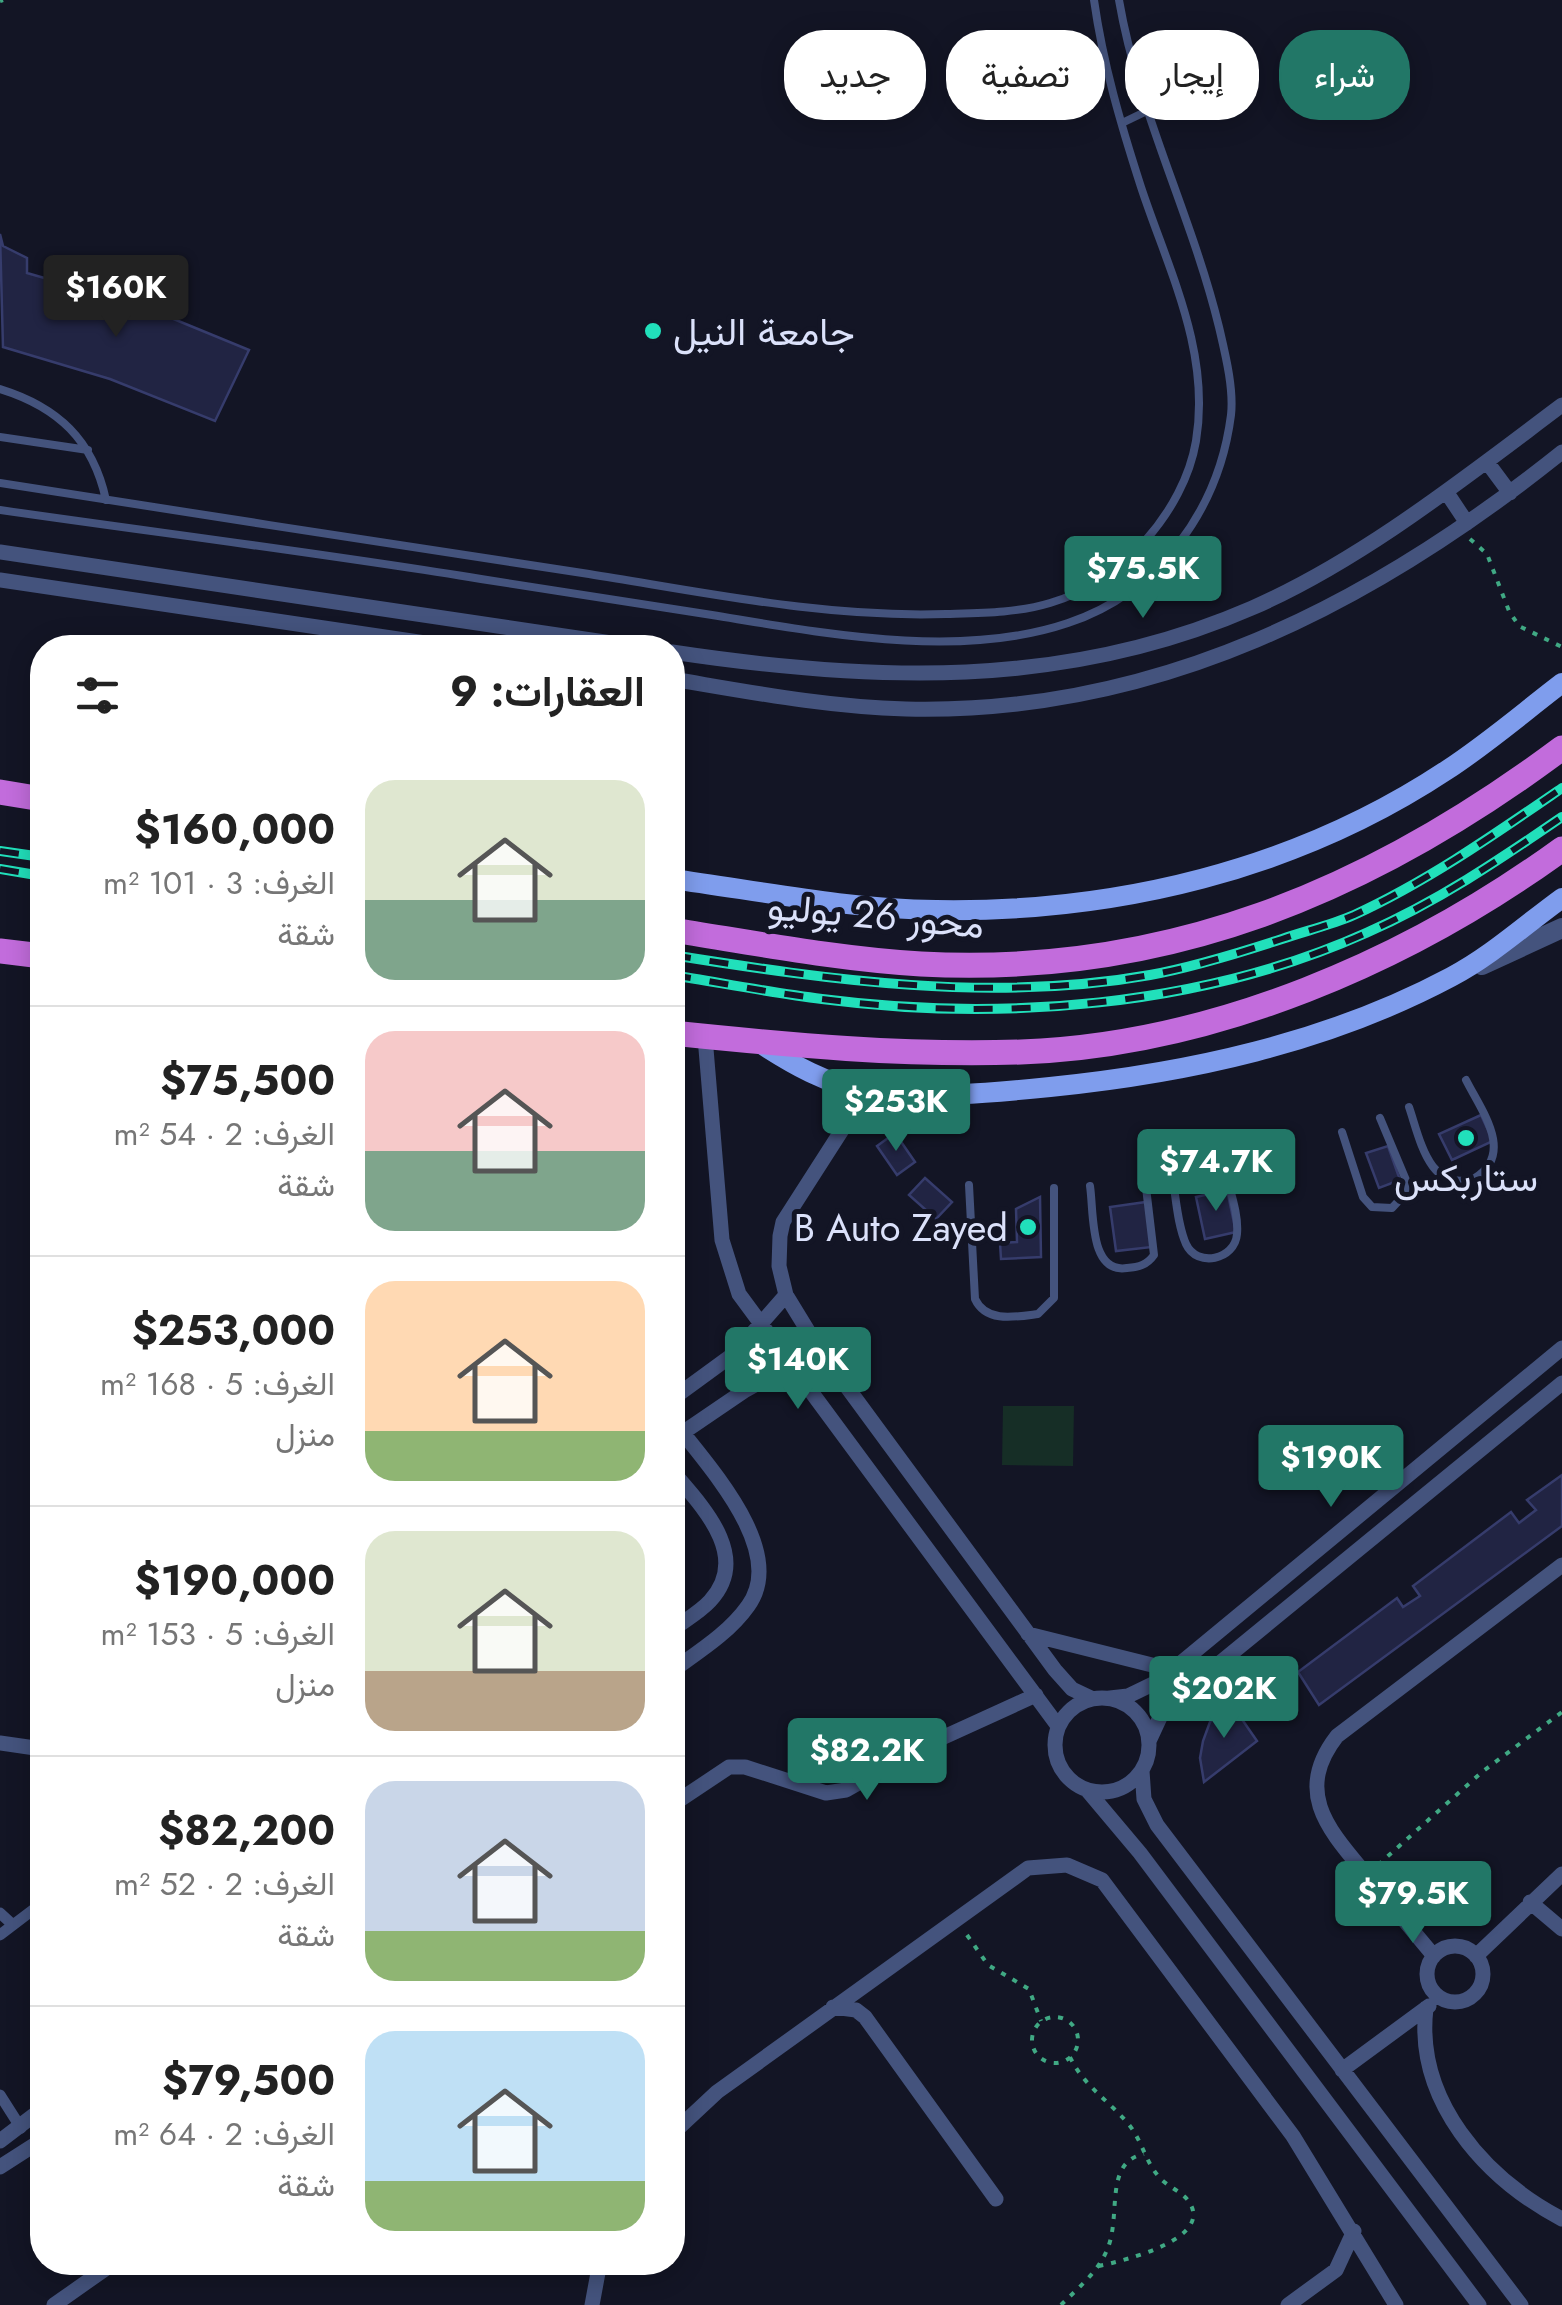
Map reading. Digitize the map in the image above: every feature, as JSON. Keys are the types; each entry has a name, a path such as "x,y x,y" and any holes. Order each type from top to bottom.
{"highway":[{"name":"محور 26 يوليو","path":"685,932 923,964 1054,960 1184,938 1278,909 1370,872 1484,806 1562,748"},
{"path":"0,792 30,796"},
{"path":"685,1035 938,1053 1025,1052 1115,1042 1200,1024 1375,960 1456,919 1562,850"},
{"path":"0,951 30,955"}],"main road":[{"path":"685,881 866,906 1000,910 1135,895 1202,880 1266,860 1374,812 1448,770 1562,684"},
{"path":"756,1041 804,1069 867,1091 1000,1092 1126,1080 1294,1042 1376,1012 1452,976 1562,898"}],"street":[{"path":"685,654 818,670 994,673 1083,660 1174,636 1253,607 1446,493 1562,405"},
{"path":"685,681 822,704 909,710 1091,694 1188,669 1268,638 1348,598 1510,494 1562,452"},
{"path":"1487,462 1510,494"},
{"path":"1446,493 1463,526"},
{"path":"0,552 558,635"},
{"path":"0,580 371,635"},
{"path":"1452,976 1562,928"},
{"path":"706,1037 726,1259 739,1294 1058,1726"},
{"path":"867,1091 783,1222 779,1266 786,1295 819,1349 1062,1680 1091,1698"},
{"path":"685,1390 735,1353 786,1295"},
{"path":"1479,2305 1140,1853 1087,1790 1068,1778 1056,1758 1058,1726 1072,1708 1091,1698 1144,1690 1172,1670 1562,1348"},
{"path":"685,1426 819,1349"},
{"path":"1516,2303 1157,1825 1144,1799 1142,1770 1149,1741 1162,1713 1172,1702 1562,1383"},
{"path":"685,1443 754,1537 758,1580 750,1604 728,1629 685,1662"},
{"path":"685,1486 711,1517 722,1537 726,1559 722,1582 711,1601 685,1620"},
{"path":"1434,1956 1328,1827 1319,1806 1319,1769 1337,1736 1562,1565"},
{"path":"1028,1634 1172,1670"},
{"path":"685,1794 729,1767 745,1768 826,1793 846,1790 922,1747 1036,1696"},
{"path":"1110,1698 1122,1702 1141,1718 1149,1741"},
{"path":"0,1743 30,1747"},
{"path":"1087,1790 1118,1790 1142,1770"},
{"path":"685,2122 716,2092 832,2006 1028,1868 1067,1865 1102,1880 1294,2136 1396,2305"},
{"path":"1476,1956 1562,1874"},
{"path":"1530,1902 1562,1929"},
{"path":"0,1935 30,1912"},
{"path":"0,1913 13,1925"},
{"path":"1455,1946 1476,1956 1483,1976 1474,1994 1454,2002 1440,1997 1428,1978 1434,1956 1455,1946"},
{"path":"866,2017 868,1981"},
{"path":"1342,2070 1440,1997"},
{"path":"832,2006 844,2006 866,2017 996,2199"},
{"path":"1426,2008 1424,2039 1429,2075 1450,2118 1508,2182 1562,2219"},
{"path":"0,2095 21,2128"},
{"path":"0,2141 30,2120"},
{"path":"0,2167 30,2148"},
{"path":"1288,2305 1336,2270 1354,2230"},
{"path":"1336,2270 1374,2273"},
{"path":"54,2305 96,2275"},
{"path":"592,2305 598,2275"}],"lane":[{"path":"0,484 838,613 992,613 1049,604 1080,592 1120,564 1165,514 1185,477 1196,442 1198,372 1192,333 1101,51 1094,0"},
{"path":"1120,0 1128,30"},
{"path":"1122,122 1126,120"},
{"path":"0,510 830,634 920,640 994,638 1037,632 1101,610 1147,580 1188,535 1209,491 1226,440 1232,409 1224,349 1208,282 1152,120"},
{"path":"0,390 48,408 70,425 100,472 106,500"},
{"path":"0,437 88,450"},
{"path":"232,543 235,520"},
{"path":"1409,1107 1426,1157 1435,1171 1458,1181 1475,1178 1492,1160 1495,1143 1466,1080"},
{"path":"1342,1132 1363,1197 1372,1206 1392,1208 1402,1200 1406,1187 1380,1118"},
{"path":"1172,1175 1186,1244 1198,1256 1215,1258 1230,1250 1237,1234 1224,1165"},
{"path":"1090,1186 1101,1258 1109,1267 1121,1269 1146,1264 1154,1254 1145,1179"},
{"path":"969,1185 974,1299 981,1311 993,1316 1038,1314 1054,1298 1054,1188"}],"path":[{"path":"1463,526 1487,554 1497,572 1508,612 1519,626 1562,647"},
{"path":"1367,1876 1482,1772 1562,1712"},
{"path":"956,1919 988,1964 1029,1989 1041,2021"},
{"path":"1054,2016 1073,2025 1078,2045 1070,2057 1049,2062 1037,2054 1032,2040 1041,2021 1054,2016"},
{"path":"1070,2057 1088,2088 1128,2123 1162,2180 1186,2198 1190,2208 1188,2230 1154,2250 1099,2266"},
{"path":"1061,2305 1099,2266 1114,2230 1117,2173 1127,2160 1144,2154"}],"green space":[{"path":"1003,1406 1074,1406 1073,1466 1002,1465"}],"building":[{"path":"0,234 3,246 27,258 27,273 142,306 249,350 215,421 110,379 3,347"},
{"name":"ستاربكس","path":"1481,1115 1493,1141 1452,1160 1439,1134"},
{"path":"895,1133 915,1162 897,1175 877,1146"},
{"path":"1388,1146 1400,1180 1379,1188 1366,1153"},
{"path":"925,1178 952,1202 936,1219 909,1195"},
{"path":"1227,1190 1236,1232 1205,1239 1196,1197"},
{"name":"B Auto Zayed","path":"1040,1197 1041,1257 1001,1259 1000,1243 1017,1242 1016,1209"},
{"path":"1146,1202 1152,1247 1116,1251 1110,1207"},
{"path":"1562,1475 1562,1526 1319,1705 1298,1672 1397,1598 1403,1607 1420,1596 1413,1586 1511,1512 1519,1523 1536,1510 1527,1500"},
{"path":"1230,1702 1257,1741 1204,1782 1200,1758 1203,1741 1210,1722"}],"railway":[{"path":"685,957 851,980 971,988 1091,983 1150,975 1233,954 1354,915 1435,872 1562,788"},
{"path":"685,977 822,999 959,1009 1029,1008 1169,992 1237,978 1366,933 1443,894 1562,817"},
{"path":"0,851 30,855"},
{"path":"0,869 30,874"}],"place":[{"name":"جامعة النيل","path":"653,331"},
{"name":"ستاربكس","path":"1466,1138"},
{"name":"B Auto Zayed","path":"1028,1227"}]}
